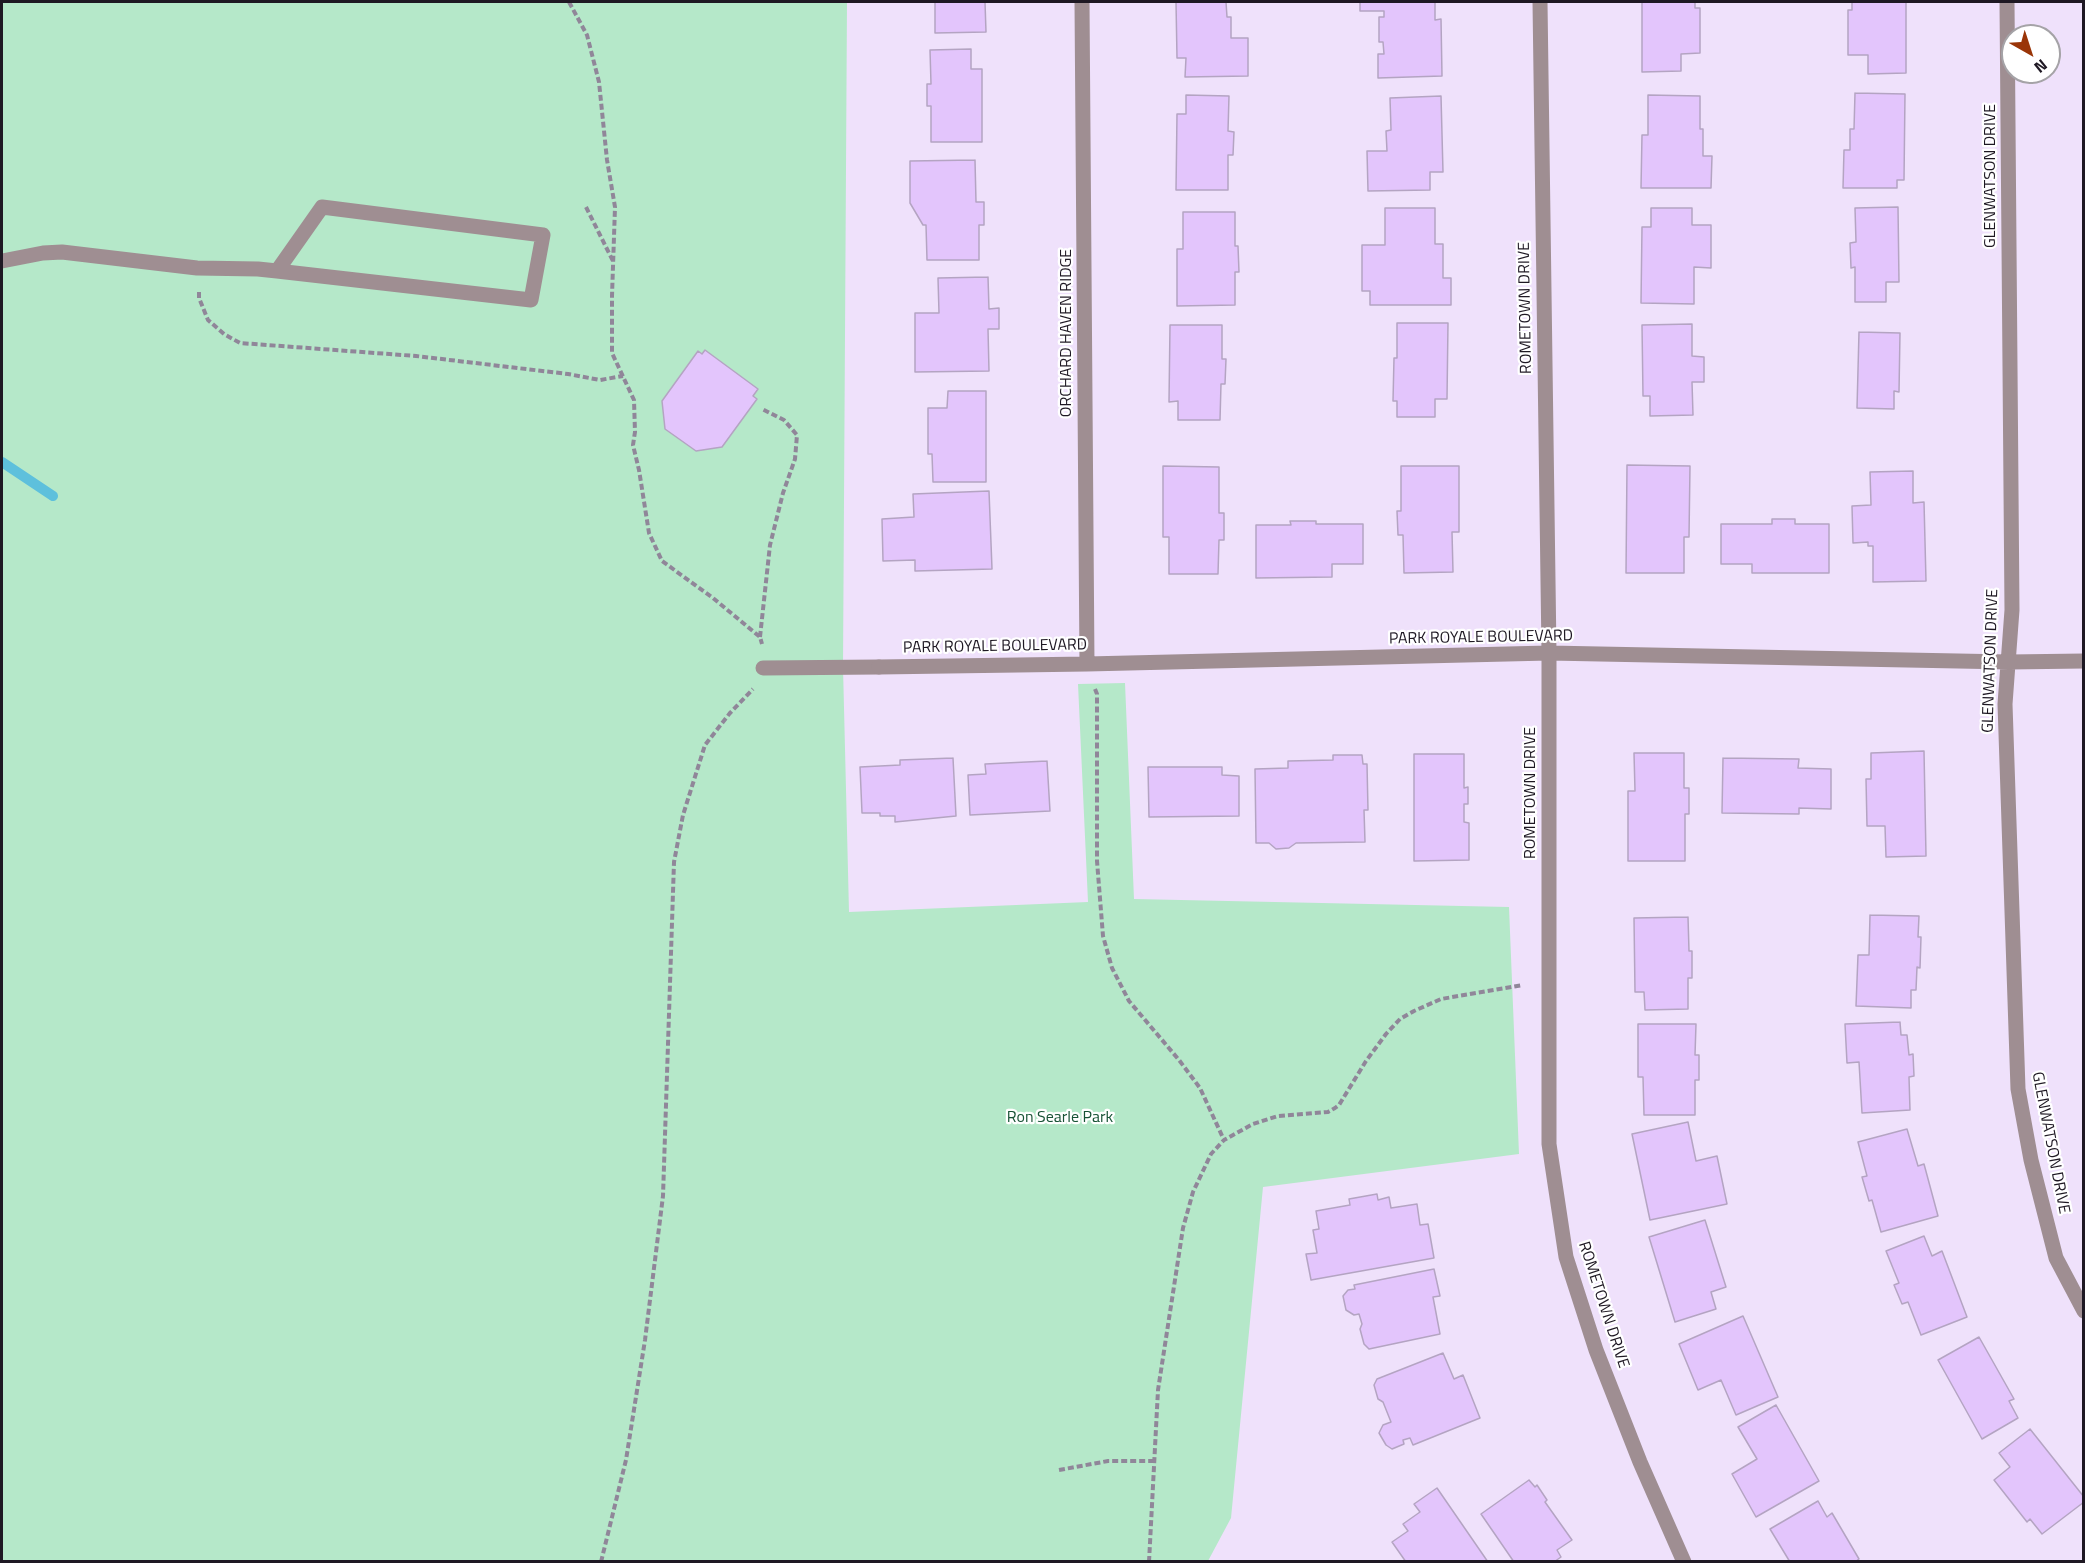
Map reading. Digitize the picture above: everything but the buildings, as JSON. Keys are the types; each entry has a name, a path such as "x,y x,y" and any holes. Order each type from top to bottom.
{"street":[{"name":"ORCHARD HAVEN RIDGE","path":"1082,2 1087,664"},
{"name":"ROMETOWN DRIVE","path":"1540,2 1549,653 1549,1144 1566,1257 1600,1360 1640,1462 1684,1562"},
{"name":"GLENWATSON DRIVE","path":"2007,2 2012,610 2005,704 2018,1089 2031,1160 2056,1258 2084,1311"},
{"path":"2,261 62,252 198,267 277,271 531,300 543,235 322,207 277,271"},
{"name":"PARK ROYALE BOULEVARD","path":"764,668 1087,664 1549,653 2009,662 2084,661"}],"path":[{"path":"570,2 587,35 599,82 607,160 615,207 612,353 634,400 633,445 649,533 662,561 760,637"},
{"path":"586,207 614,264"},
{"path":"198,267 199,298 208,320 224,334 240,343 416,356 568,374 600,380 623,376"},
{"path":"602,1562 626,1460 645,1340 663,1196 674,862 683,815 705,745 763,677 764,649 760,637 770,545 783,493 795,459 796,435 784,420 762,409"},
{"path":"1087,664 1097,694 1097,861 1103,936 1112,968 1129,1001 1200,1088 1224,1140"},
{"path":"1149,1562 1158,1390 1183,1228 1193,1192 1211,1154 1224,1140 1253,1124 1269,1119 1328,1112 1335,1108 1386,1034 1400,1019 1414,1011 1441,999 1550,981"},
{"path":"1059,1470 1108,1461 1154,1461"}],"green space":[{"name":"Ron Searle Park","path":"2,2 847,2 843,667 849,912 1088,902 1078,684 1125,683 1134,899 1509,907 1519,1154 1263,1187 1231,1518 1208,1561 2,1562"}],"waterway":[{"path":"2,462 53,496"}]}
